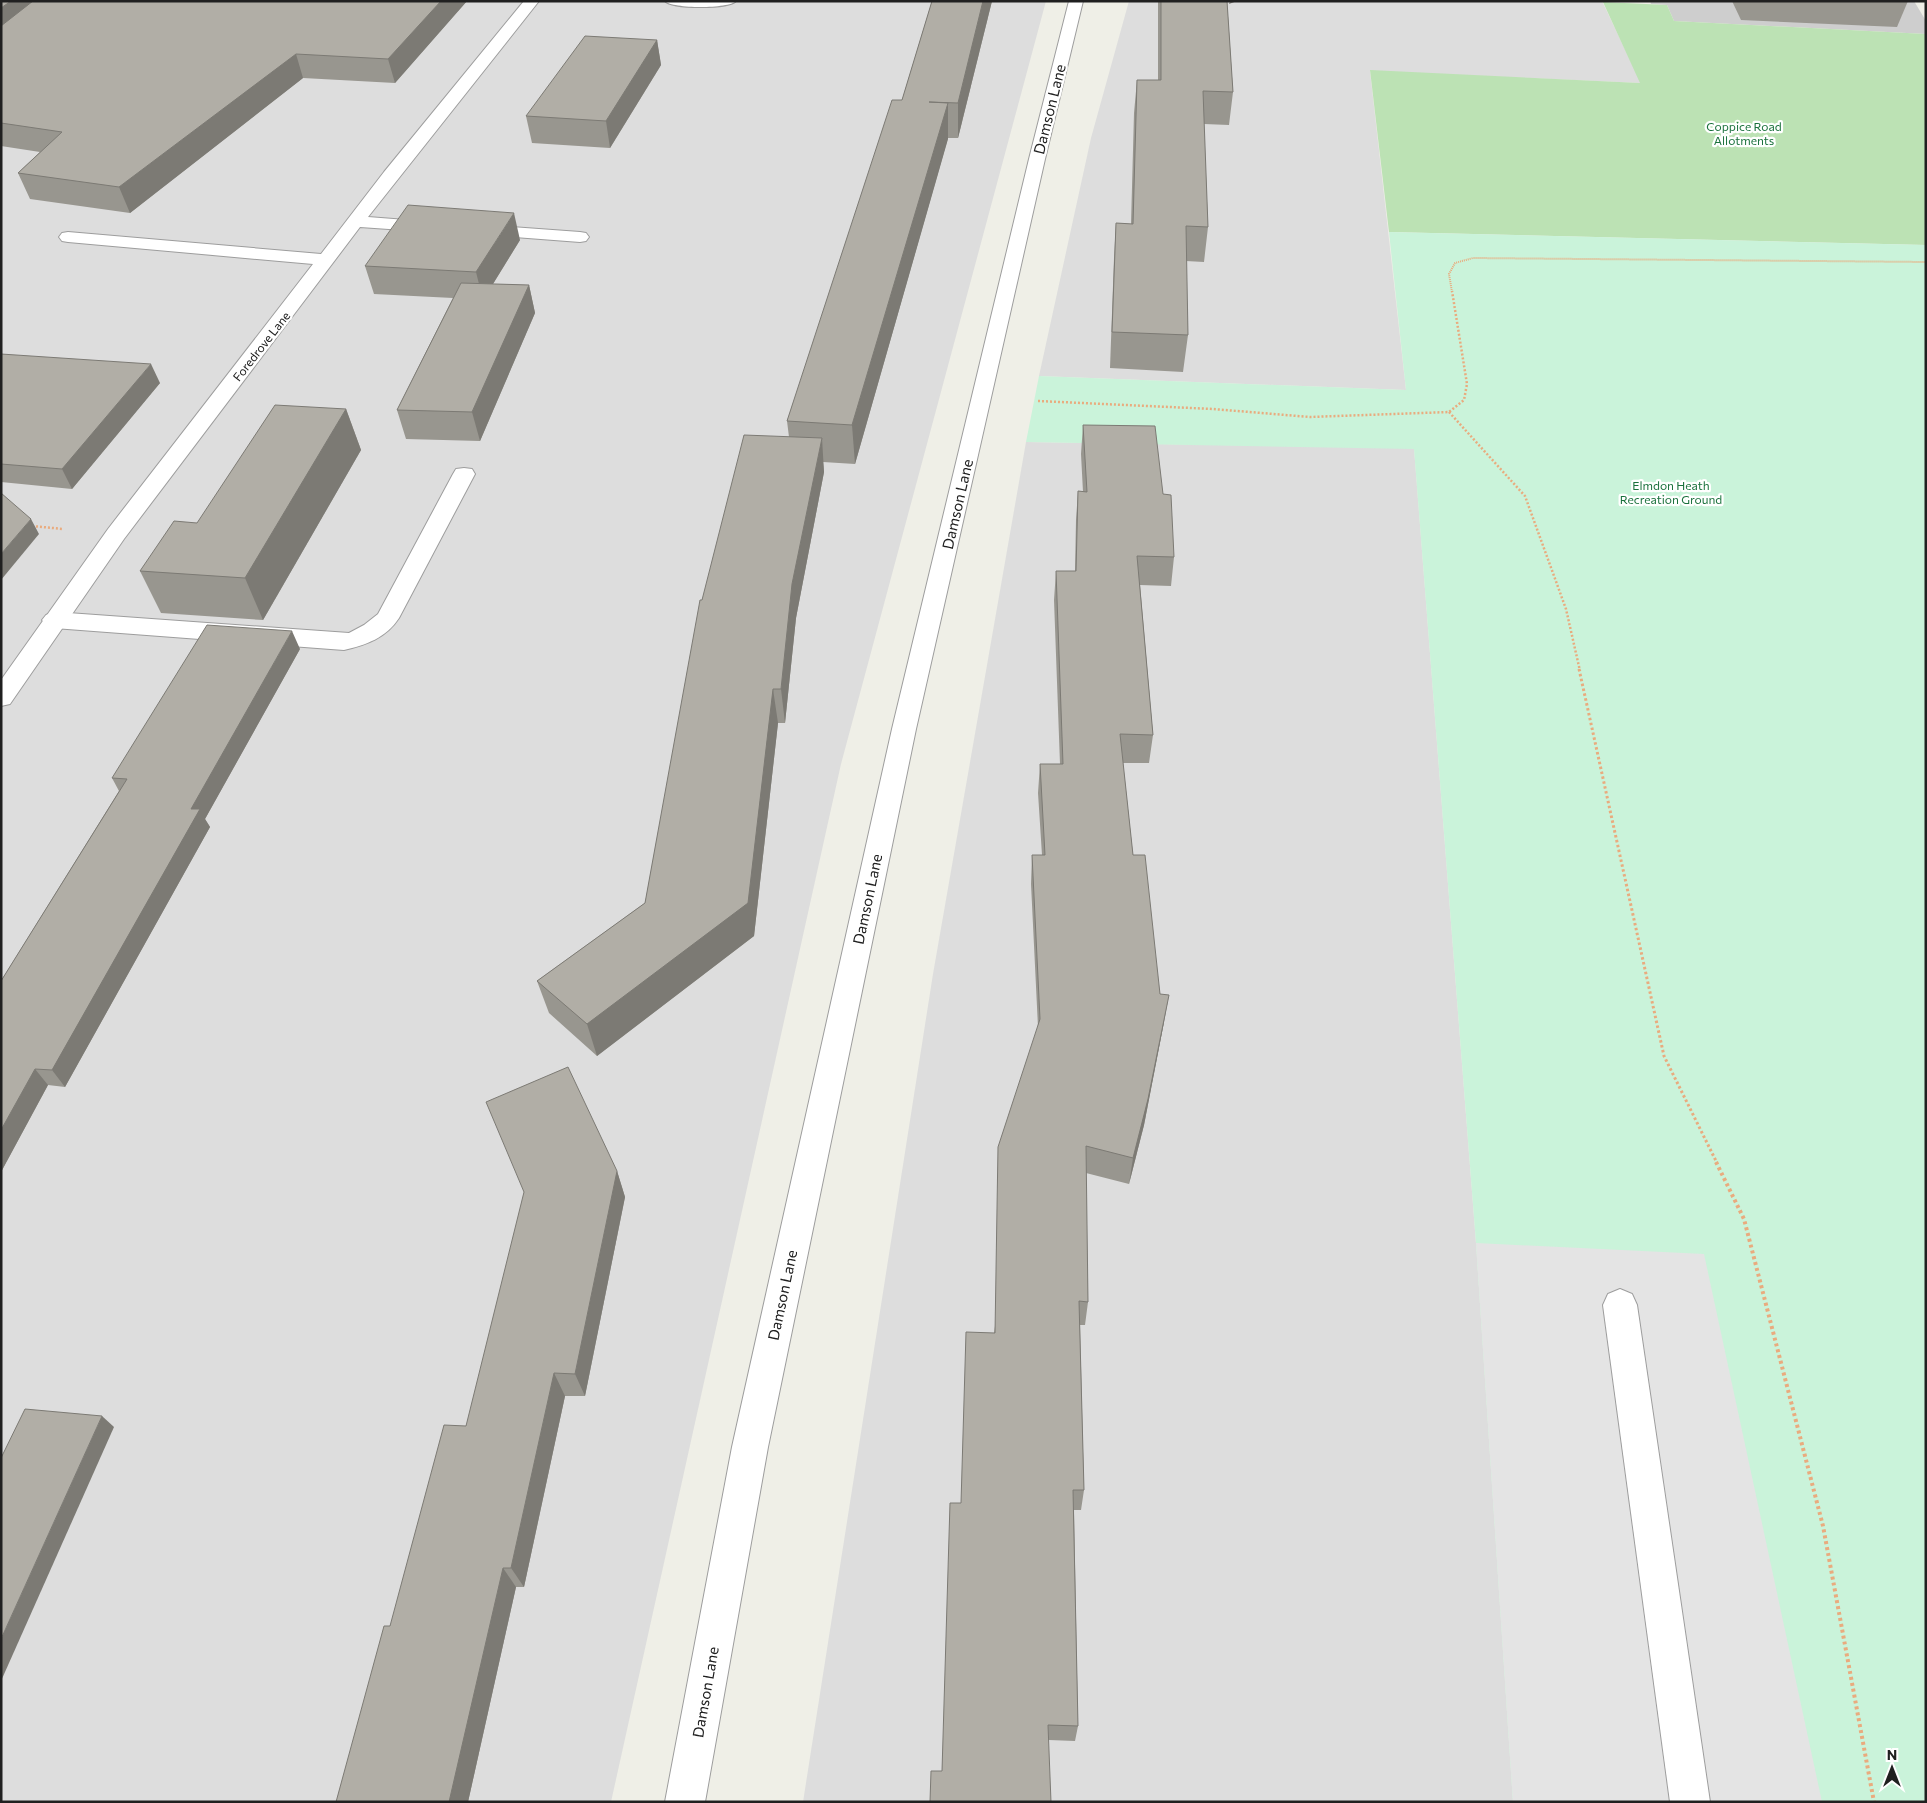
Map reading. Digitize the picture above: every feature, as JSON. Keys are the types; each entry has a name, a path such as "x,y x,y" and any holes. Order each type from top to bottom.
{"street":[{"name":"Foredrove Lane","path":"1,698 116,534 390,176 532,1"},
{"path":"672,1 706,3 729,1"},
{"name":"Damson Lane","path":"686,1802 750,1447 900,749 1037,160 1076,1"},
{"path":"356,221 580,237"},
{"path":"68,237 327,260"},
{"path":"54,620 344,642 361,638 374,632 387,618 464,474"},
{"path":"1620,1305 1690,1802"}],"path":[{"path":"1038,401 1213,409 1310,417 1449,412 1464,400 1467,384 1449,274 1455,263 1473,258 1926,262"},
{"path":"1449,412 1525,496 1566,609 1664,1056 1744,1219 1823,1526 1874,1802"}],"shaded area":[{"path":"1,1 1046,1 841,764 611,1802 1,1802"},
{"path":"1129,1 1602,1 1641,83 1370,71 1406,390 1039,376 1091,138"},
{"path":"1650,1 1914,1 1926,21 1926,34 1674,21 1667,5 1651,4"},
{"path":"1026,442 1414,448 1476,1243 1513,1802 803,1802 933,974"},
{"path":"1476,1243 1704,1254 1822,1802 1513,1802"}],"green space":[{"name":"Coppice Road Allotments","path":"1603,2 1667,5 1674,21 1926,34 1926,245 1389,232 1370,70 1640,83"},
{"name":"Elmdon Heath Recreation Ground","path":"1389,232 1926,245 1926,1802 1513,1802 1476,1243 1414,449 1026,442 1039,376 1406,390"}],"building":[{"path":"1,1 11,1 1,8"},
{"path":"33,1 441,1 388,59 296,54 119,187 18,173 62,132 1,123 1,26"},
{"path":"932,1 983,1 958,103 929,102 948,103 852,425 787,421 892,100 902,100"},
{"path":"1161,1 1227,1 1233,92 1203,91 1208,227 1186,226 1188,335 1112,332 1116,223 1133,224 1137,80 1161,80"},
{"path":"585,36 657,40 606,121 526,116"},
{"path":"408,205 514,213 476,272 365,266"},
{"path":"461,283 529,285 472,412 397,410"},
{"path":"1,354 151,364 62,469 1,464"},
{"path":"275,405 346,409 245,578 140,571 174,521 197,523"},
{"path":"1083,425 1155,426 1163,494 1171,495 1174,557 1137,556 1153,735 1120,734 1133,855 1145,855 1160,994 1169,995 1148,1099 1133,1158 1086,1146 1088,1302 1079,1301 1084,1490 1073,1490 1078,1726 1048,1725 1051,1802 930,1802 931,1771 942,1771 950,1503 961,1503 966,1332 995,1333 998,1147 1040,1019 1032,855 1045,855 1040,764 1063,764 1056,571 1076,571 1078,491 1087,492"},
{"path":"744,435 822,438 792,584 781,689 773,689 748,903 587,1024 537,981 645,903 700,600 702,600"},
{"path":"1,493 31,519 1,554"},
{"path":"207,625 292,631 191,809 200,809 52,1070 35,1069 1,1130 1,981 127,779 112,778"},
{"path":"568,1067 617,1171 575,1374 554,1373 511,1568 503,1568 449,1802 336,1802 384,1626 390,1626 444,1425 466,1426 524,1192 486,1102"},
{"path":"25,1409 102,1416 1,1639 1,1458"}]}
